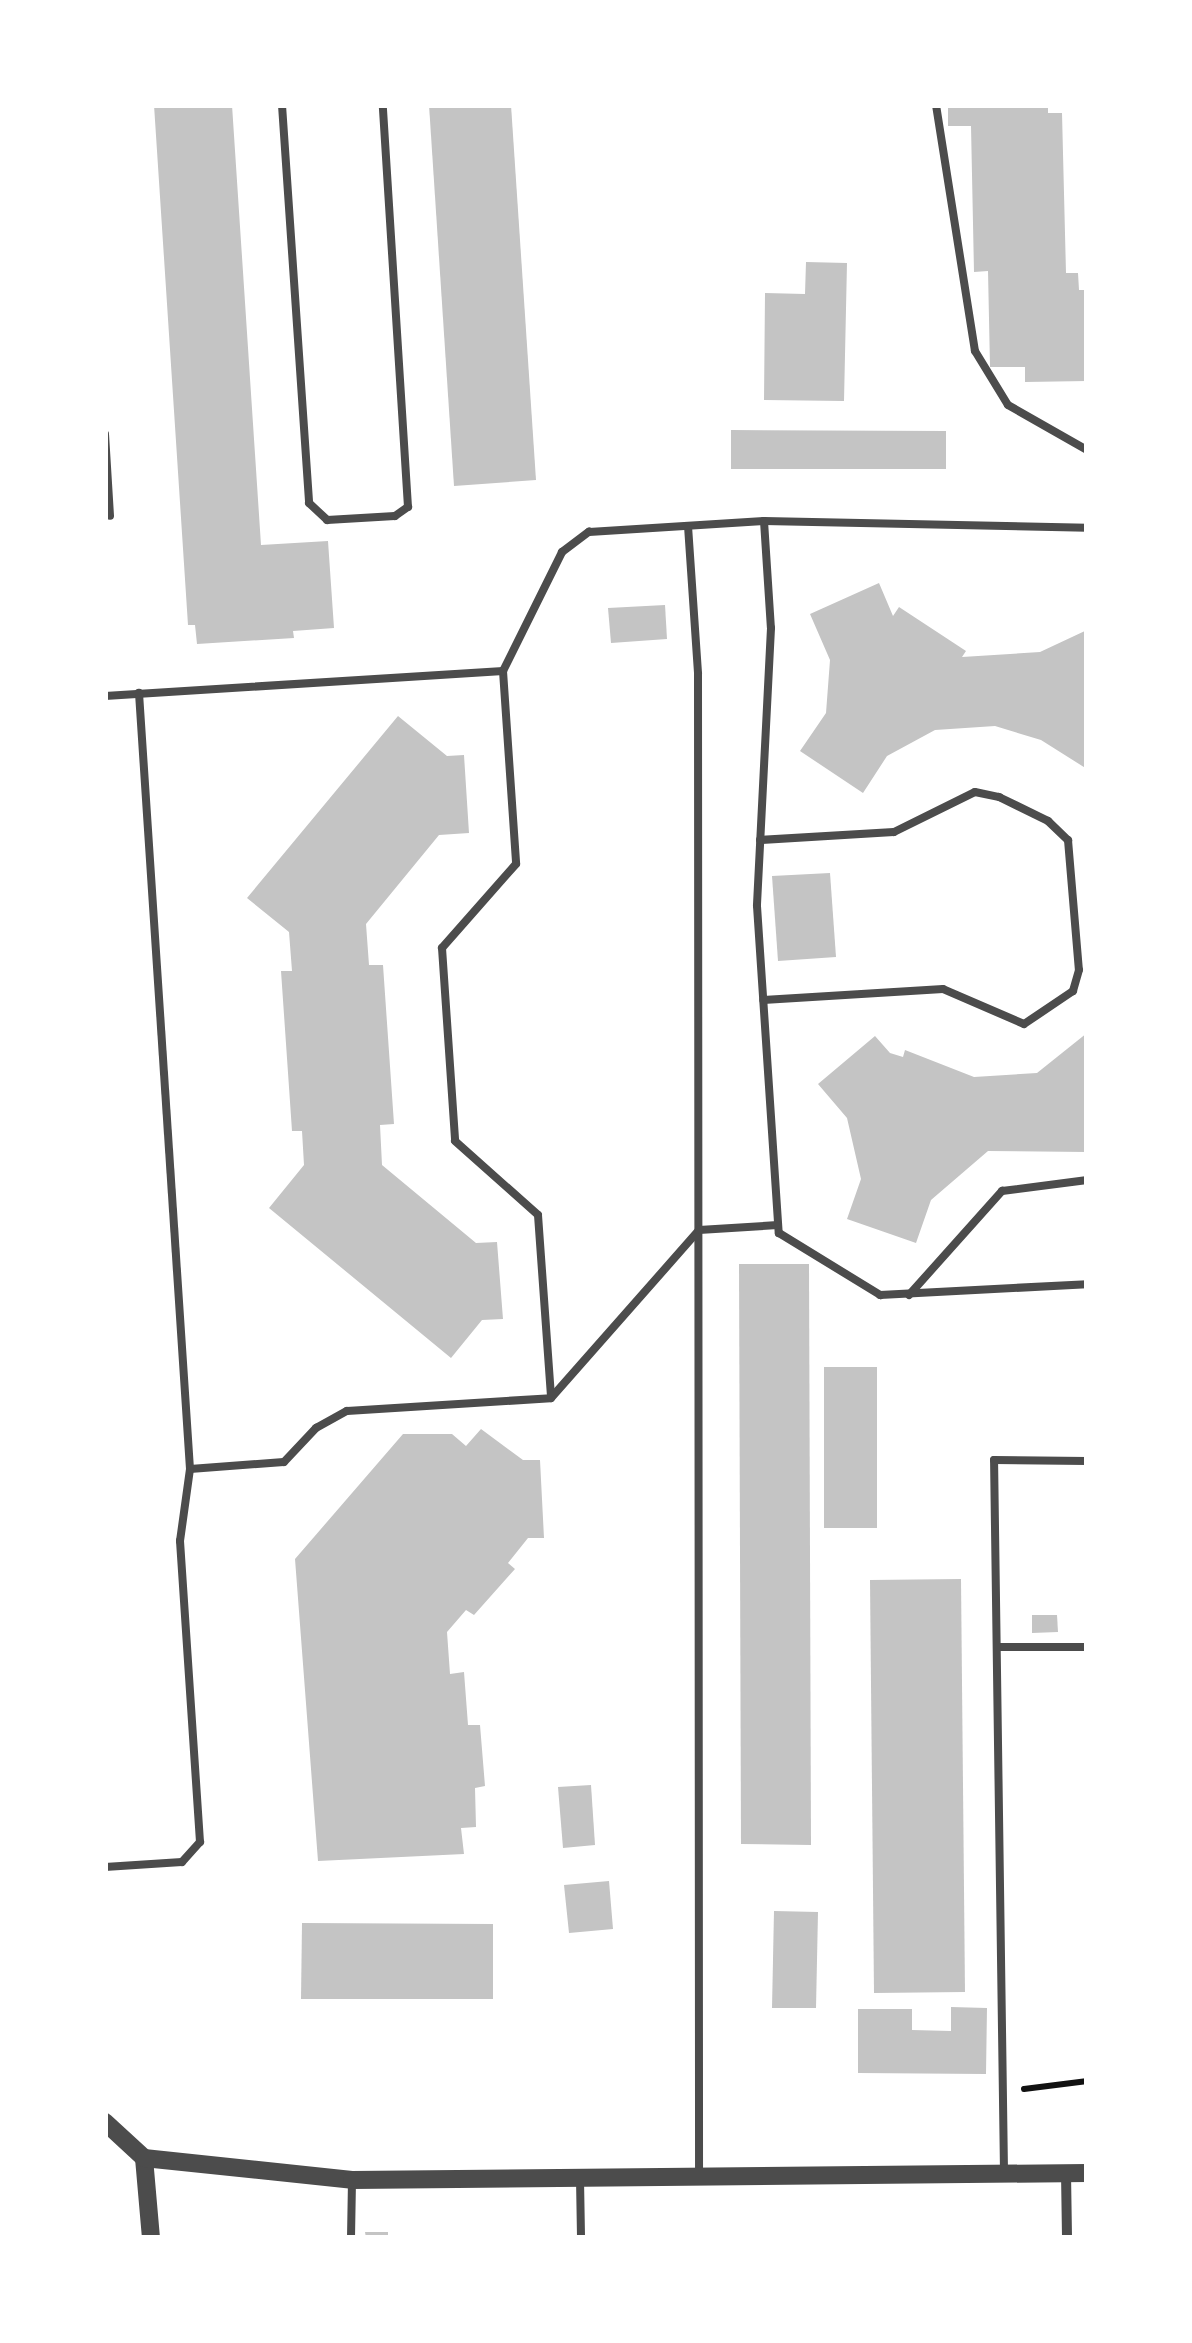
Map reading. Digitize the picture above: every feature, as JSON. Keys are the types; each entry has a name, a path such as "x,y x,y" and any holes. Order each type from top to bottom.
{"street":[{"path":"105,2122 144,2158 352,2180 1087,2173"},
{"path":"144,2158 151,2238"},
{"path":"1066,2174 1066,2238"}],"lane":[{"path":"282,105 308,503 327,520 395,516 408,507 383,105"},
{"path":"936,105 976,351 1008,405 1087,450"},
{"path":"105,434 110,516"},
{"path":"764,521 771,628 760,840 763,1000 778,1225 785,1241 866,1288 909,1295 1087,1284"},
{"path":"551,1398 538,1214 454,1140 442,948 516,864 502,671 568,543 589,532 764,521 1087,528"},
{"path":"688,526 698,674 699,2179"},
{"path":"105,696 502,671"},
{"path":"105,1867 182,1862 198,1852 180,1541 190,1469 139,694"},
{"path":"760,840 894,832 975,792 999,796 1048,820 1068,840 1078,970 1073,991 1024,1024 943,989 763,1000"},
{"path":"909,1295 1002,1191 1087,1180"},
{"path":"190,1469 284,1462 316,1428 347,1411 551,1398 699,1230 778,1225"},
{"path":"1004,2172 994,1460 1087,1462"},
{"path":"998,1647 1087,1647"},
{"path":"580,2179 582,2238"},
{"path":"351,2238 352,2180"}],"path":[{"path":"1003,2092 1087,2081"}],"building":[{"path":"154,105 232,105 261,545 328,541 334,628 293,631 294,638 197,644 195,625 188,625"},
{"path":"429,105 511,105 536,480 454,486"},
{"path":"948,105 1048,105 1048,113 1062,113 1066,273 1078,273 1079,290 1087,290 1087,381 1025,382 1025,367 990,367 988,271 974,272 971,126 948,126"},
{"path":"806,262 847,263 844,401 764,400 765,293 805,294"},
{"path":"731,430 946,431 946,469 731,469"},
{"path":"879,583 893,616 899,607 966,651 962,657 1040,652 1087,630 1087,769 1041,740 995,726 935,730 887,756 863,793 800,751 826,713 830,660 810,614"},
{"path":"665,605 667,639 611,643 608,608"},
{"path":"398,716 447,756 464,755 469,833 439,835 366,924 369,965 383,965 394,1124 380,1125 382,1165 476,1243 497,1242 503,1319 482,1320 451,1358 269,1208 304,1165 302,1131 292,1131 281,971 292,971 289,932 247,898"},
{"path":"830,873 836,957 778,961 772,876"},
{"path":"1087,1033 1087,1152 988,1151 931,1200 916,1243 847,1219 861,1179 847,1118 818,1084 875,1036 890,1053 903,1057 905,1050 974,1077 1037,1073"},
{"path":"739,1264 809,1264 811,1845 741,1844"},
{"path":"824,1367 877,1367 877,1528 824,1528"},
{"path":"481,1429 523,1460 540,1460 544,1538 528,1538 508,1563 515,1569 474,1615 466,1610 447,1632 450,1674 464,1672 468,1725 480,1725 485,1786 475,1788 476,1827 461,1828 464,1854 318,1861 295,1559 403,1434 452,1434 466,1446"},
{"path":"961,1579 965,1992 874,1993 870,1580"},
{"path":"1032,1615 1057,1615 1058,1632 1032,1633"},
{"path":"591,1785 595,1845 563,1848 558,1787"},
{"path":"609,1881 613,1929 569,1933 564,1885"},
{"path":"774,1911 818,1912 816,2008 772,2008"},
{"path":"302,1923 493,1924 493,1999 301,1999"},
{"path":"951,2007 987,2008 986,2074 858,2073 858,2009 912,2009 912,2030 951,2031"},
{"path":"365,2232 388,2232 388,2238 366,2238"}]}
